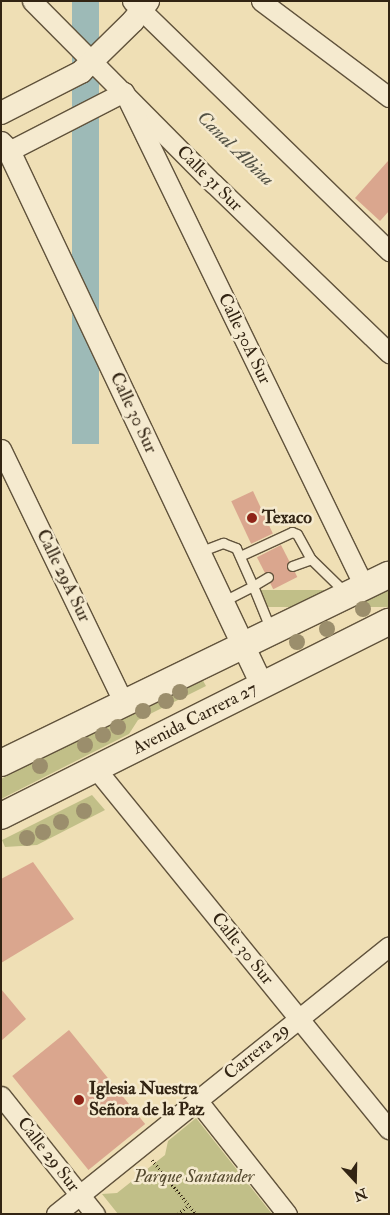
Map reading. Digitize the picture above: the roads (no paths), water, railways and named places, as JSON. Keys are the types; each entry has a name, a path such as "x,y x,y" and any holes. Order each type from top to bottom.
{"main road":[{"path":"3,757 124,703 389,575"},
{"name":"Avenida Carrera 27","path":"1,816 389,622"}],"street":[{"name":"Calle 31 Sur","path":"32,1 101,55 124,92 212,183 389,353"},
{"path":"261,1 389,97"},
{"path":"1,113 64,82 101,55 139,8 388,248"},
{"path":"5,147 124,92"},
{"name":"Calle 30A Sur","path":"124,92 356,591"},
{"name":"Calle 30 Sur","path":"5,147 262,685"},
{"name":"Calle 29A Sur","path":"1,448 124,703"},
{"name":"Calle 30 Sur","path":"96,769 389,1129"},
{"name":"Carrera 29","path":"56,1214 389,946"},
{"name":"Calle 29 Sur","path":"1,1096 95,1214"},
{"path":"197,1100 287,1214"}],"lane":[{"path":"240,556 292,532 297,534 311,559 356,591"},
{"path":"199,552 223,543 231,544 240,556 271,631"},
{"path":"292,566 311,559"},
{"path":"222,602 268,578"}],"water":[{"path":"72,1 99,1 99,444 72,444"}],"place":[{"name":"Texaco","path":"252,518"},
{"name":"Iglesia Nuestra Señora de la Paz","path":"79,1100"}],"water label":[{"name":"Canal Albina","path":"235,149"}],"park label":[{"name":"Parque Santander","path":"194,1177"}]}
